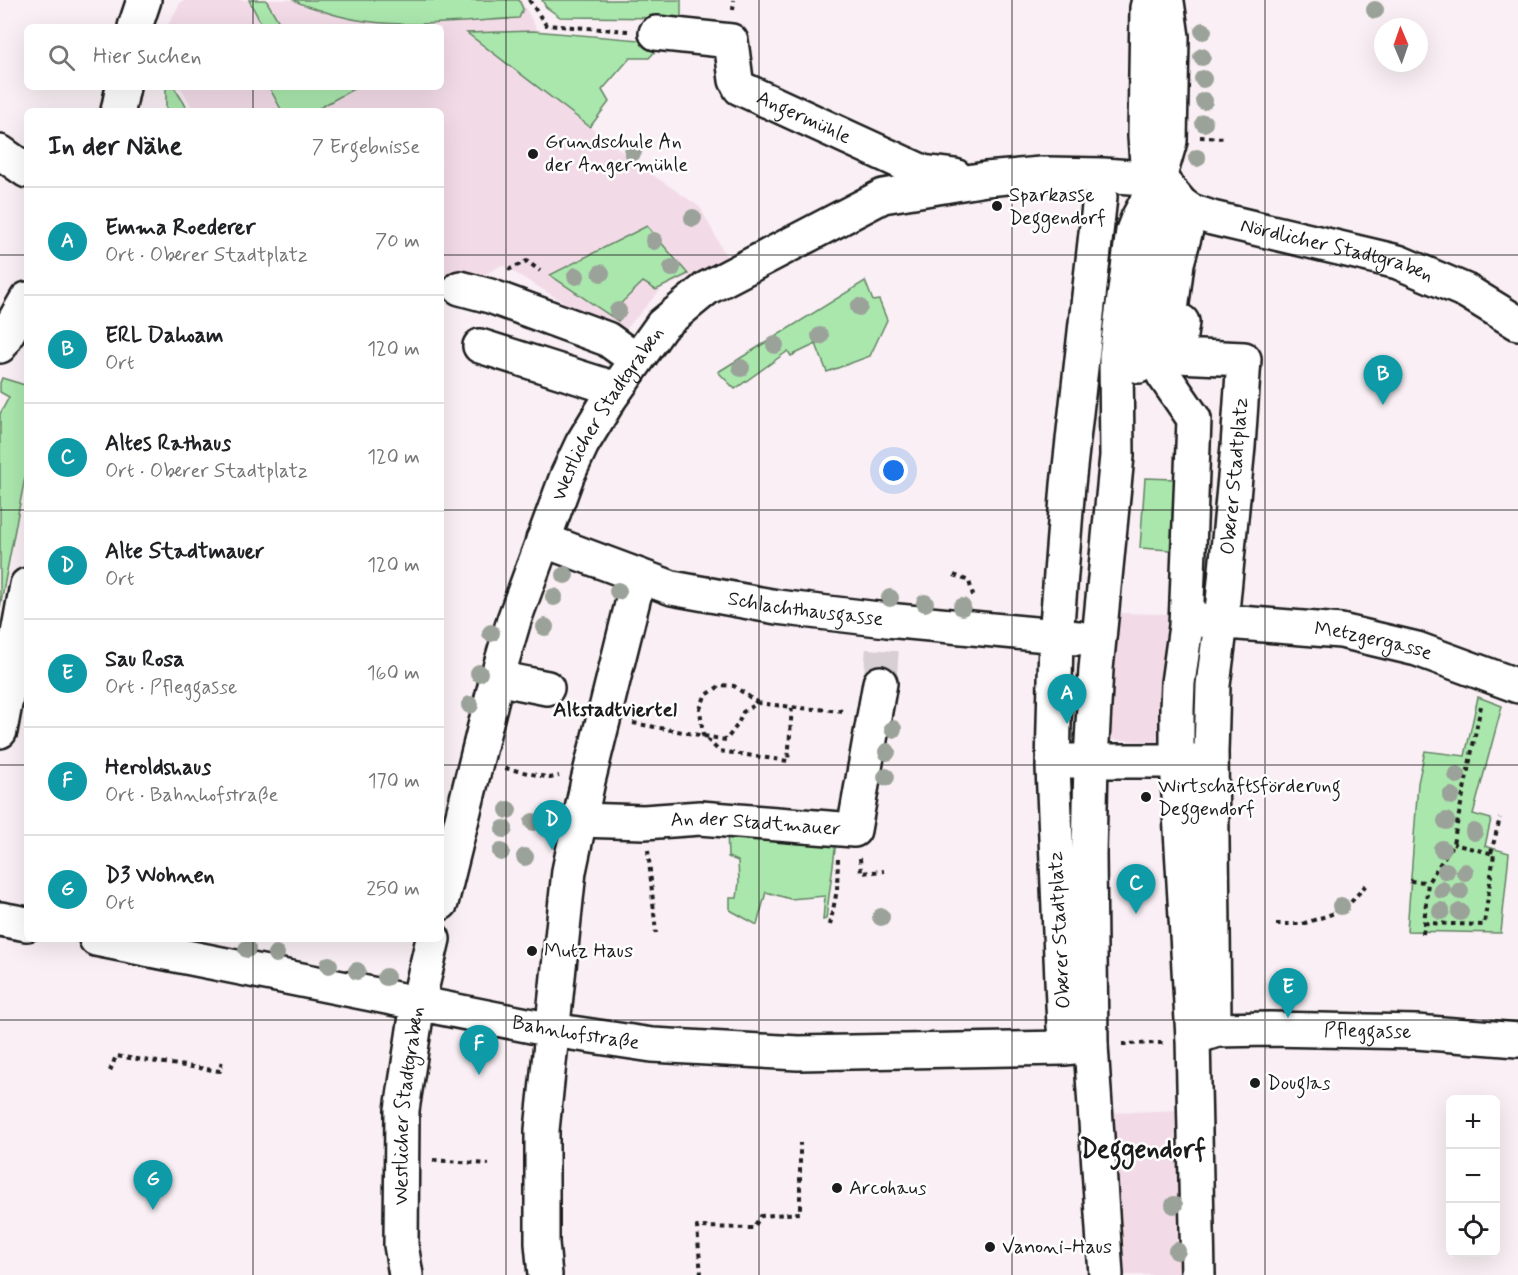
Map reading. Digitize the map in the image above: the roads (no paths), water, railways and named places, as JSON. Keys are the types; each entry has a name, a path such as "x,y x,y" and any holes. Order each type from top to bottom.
{"street":[{"path":"136,24 144,0"},
{"path":"1139,366 1156,240 1186,208 1146,163 1147,8 1149,0"},
{"name":"Oberer Stadtplatz","path":"1073,1040 1099,826 1091,760 1099,640 1117,456 1116,357 1133,231 1159,179 1170,136 1172,36 1165,0"},
{"name":"Angermühle","path":"656,33 731,40 736,80 740,88 923,172 986,179"},
{"path":"119,108 122,90"},
{"path":"0,152 24,169"},
{"name":"Westlicher Stadtgraben","path":"444,891 497,678 514,620 552,544 582,444 616,389 662,325 708,288 883,196 986,179 1044,174 1159,179"},
{"name":"Oberer Stadtplatz","path":"1073,1040 1053,762 1056,637 1073,436 1100,197"},
{"name":"Oberer Stadtplatz","path":"1186,208 1163,374 1194,419 1187,619 1178,683 1177,761 1170,824 1183,985 1208,1029"},
{"name":"Nördlicher Stadtgraben","path":"1186,208 1235,224 1398,261 1466,291 1518,323"},
{"name":"Oberer Stadtplatz","path":"1192,256 1177,357 1244,359 1238,446 1213,685 1208,1029"},
{"path":"460,288 490,296 607,339 636,360"},
{"path":"480,346 616,389"},
{"path":"1073,436 1117,438"},
{"name":"Schlachthausgasse","path":"552,544 672,588 885,630 1056,637"},
{"path":"545,1275 542,1243 542,1130 569,871 579,820 639,576"},
{"path":"0,731 24,601"},
{"name":"Metzgergasse","path":"1187,619 1341,631 1416,649 1518,686"},
{"path":"1056,637 1099,640"},
{"path":"497,678 547,688"},
{"name":"An der Stadtmauer","path":"579,820 644,822 700,818 854,830 880,683"},
{"path":"1178,683 1213,685"},
{"path":"1053,762 1212,760"},
{"path":"0,919 24,923"},
{"name":"Bahnhofstraße","path":"111,942 552,1030 652,1045 789,1053 1073,1040"},
{"name":"Westlicher Stadtgraben","path":"406,1275 401,1245 402,1110 418,1003 432,942"},
{"path":"1198,1275 1208,1029"},
{"name":"Pfleggasse","path":"1208,1029 1416,1032 1518,1040"},
{"path":"1073,1040 1106,1275"}],"tunnel":[{"path":"880,683 883,639"}],"place":[{"name":"Grundschule An der Angermühle","path":"533,154"},
{"name":"Sparkasse Deggendorf","path":"997,206"},
{"name":"ERL Dahoam","path":"1383,405"},
{"name":"Emma Roederer","path":"1067,724"},
{"name":"Wirtschaftsförderung Deggendorf","path":"1146,797"},
{"name":"Alte Stadtmauer","path":"552,850"},
{"name":"Altes Rathaus","path":"1136,914"},
{"name":"Mutz Haus","path":"532,951"},
{"name":"Sau Rosa","path":"1288,1018"},
{"name":"Heroldshaus","path":"479,1075"},
{"name":"Douglas","path":"1255,1083"},
{"name":"Arcohaus","path":"837,1188"},
{"name":"D3 Wohnen","path":"153,1210"},
{"name":"Vanoni-Haus","path":"990,1247"}],"district":[{"name":"Altstadtviertel","path":"615,710"},
{"name":"Deggendorf","path":"1143,1150"}]}
